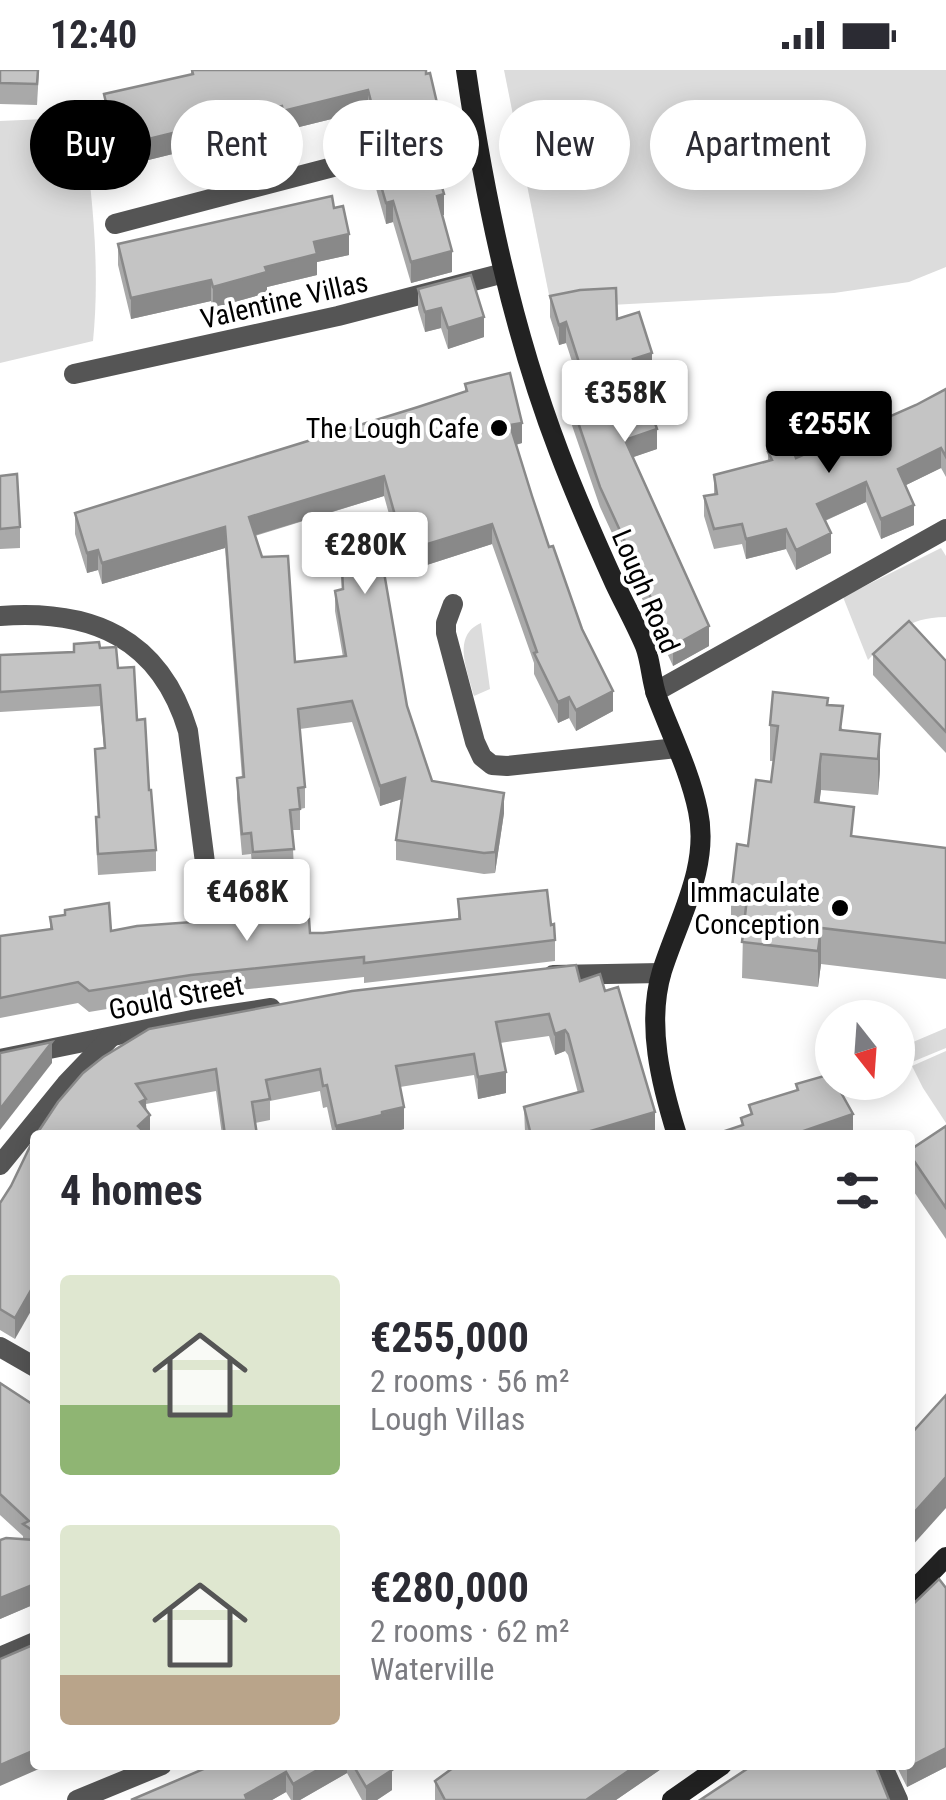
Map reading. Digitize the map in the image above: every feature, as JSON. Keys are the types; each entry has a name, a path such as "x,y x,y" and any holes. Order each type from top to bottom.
{"street":[{"name":"Lough Road","path":"466,70 470,100"},
{"name":"Lough Road","path":"479,150 504,273 530,373 587,522 646,649 656,692 699,813 692,888 657,994 657,1050 675,1130"},
{"path":"115,224 323,170"},
{"name":"Valentine Villas","path":"74,374 320,320 504,273"},
{"path":"656,692 946,529"},
{"path":"453,604 446,622 448,643 475,742 482,758 492,765 536,764 678,748"},
{"path":"0,616 72,618 135,646 161,673 182,710 188,731 208,878"},
{"path":"533,977 661,973"},
{"name":"Gould Street","path":"0,1059 236,1012 293,1006"},
{"path":"0,1166 66,1084 111,1037"},
{"path":"0,1346 30,1365"},
{"path":"915,1589 946,1557"},
{"path":"0,1657 30,1644"},
{"path":"77,1800 150,1770"},
{"path":"672,1800 715,1770"},
{"path":"884,1770 898,1800"}],"shaded area":[{"path":"504,70 946,70 946,267 909,282 834,293 555,308 550,300 528,190 630,190 630,100 510,100"},
{"path":"30,120 30,190 91,190 96,262 93,341 0,363 0,121"},
{"path":"941,548 946,556 946,617 910,624 868,660 843,597"},
{"path":"481,623 490,689 474,696 464,645 466,636"},
{"path":"946,1028 946,1048 915,1061 915,1041"},
{"path":"946,1051 946,1123 923,1088 915,1065"}],"building":[{"path":"0,70 38,70 37,84 0,83"},
{"path":"192,70 426,70 436,100 371,100 368,90 303,106 303,100 171,100 171,133 151,138 151,100 105,100 104,94 193,74"},
{"path":"382,190 443,190 444,194 437,196 452,251 411,262 393,201 386,203"},
{"path":"332,196 334,208 343,206 349,234 314,242 317,254 265,267 267,272 213,287 211,280 131,298 118,244"},
{"path":"471,275 484,317 448,328 441,308 425,312 418,289"},
{"path":"616,288 617,319 639,312 652,353 633,359 657,429 625,440 709,626 673,646 600,487 565,384 584,378 566,322 559,325 550,296"},
{"path":"510,373 522,423 510,425 532,496 582,629 613,691 576,710 569,697 558,702 534,653 537,652 492,524 405,551 384,476 249,517 262,557 288,556 295,662 346,656 335,591 343,589 341,550 380,549 407,706 432,781 504,793 495,852 396,840 405,778 380,786 352,701 298,709 305,787 298,788 300,809 290,810 294,849 253,852 251,833 242,834 237,778 244,777 225,527 102,563 98,550 87,553 75,513 418,407 467,391 465,384"},
{"path":"946,389 946,457 941,448 898,469 914,505 881,519 866,482 817,504 831,533 796,550 786,529 746,539 742,524 714,529 704,496 717,494 714,475 772,460 768,452 791,444 796,458"},
{"path":"17,474 20,527 0,529 0,476"},
{"path":"909,621 946,661 946,732 873,654"},
{"path":"99,642 100,648 116,647 118,668 134,667 137,720 145,719 156,850 98,854 95,749 105,748 100,685 0,692 0,655 74,652 74,644"},
{"path":"773,692 828,698 827,705 843,706 840,730 880,734 878,759 821,754 815,802 854,807 851,836 946,848 946,943 821,928 818,951 742,942 747,898 731,896 737,844 748,846 756,780 771,782 778,726 770,725"},
{"path":"547,890 555,940 364,963 364,957 191,975 89,991 78,982 0,998 0,936 52,929 50,917 65,915 65,910 109,903 111,931 292,915 292,920 309,919 310,933 323,933 460,919 458,899"},
{"path":"576,965 580,981 600,974 605,991 618,987 655,1112 594,1130 530,1130 524,1107 583,1091 568,1034 565,1030 555,1034 549,1014 496,1022 506,1072 478,1077 474,1054 396,1066 404,1107 336,1126 320,1069 266,1080 270,1099 252,1102 256,1130 224,1130 216,1069 136,1084 146,1099 140,1102 150,1115 138,1126 142,1130 39,1130 83,1073 149,1029 352,991"},
{"path":"52,1042 0,1109 0,1053"},
{"path":"815,1079 815,1100 845,1100 853,1114 807,1130 728,1130 743,1125 741,1118 752,1114 749,1105 798,1090 796,1084"},
{"path":"946,1126 946,1208 915,1162 915,1147"},
{"path":"30,1146 30,1292 15,1318 0,1309 0,1203"},
{"path":"0,1383 30,1403 30,1529 23,1524 29,1521 0,1494"},
{"path":"946,1395 946,1477 915,1511 915,1429"},
{"path":"0,1540 30,1540 30,1586 0,1598"},
{"path":"939,1579 946,1588 946,1748 915,1764 915,1602"},
{"path":"30,1646 30,1752 0,1765 0,1659"},
{"path":"201,1770 317,1770 293,1784 286,1772 245,1795 247,1800 131,1800"},
{"path":"356,1770 392,1770 366,1787"},
{"path":"450,1770 630,1770 586,1800 445,1800 435,1781"},
{"path":"745,1770 877,1770 889,1800 700,1800"}],"place":[{"name":"The Lough Cafe","path":"499,428"},
{"name":"Immaculate Conception","path":"840,908"}]}
